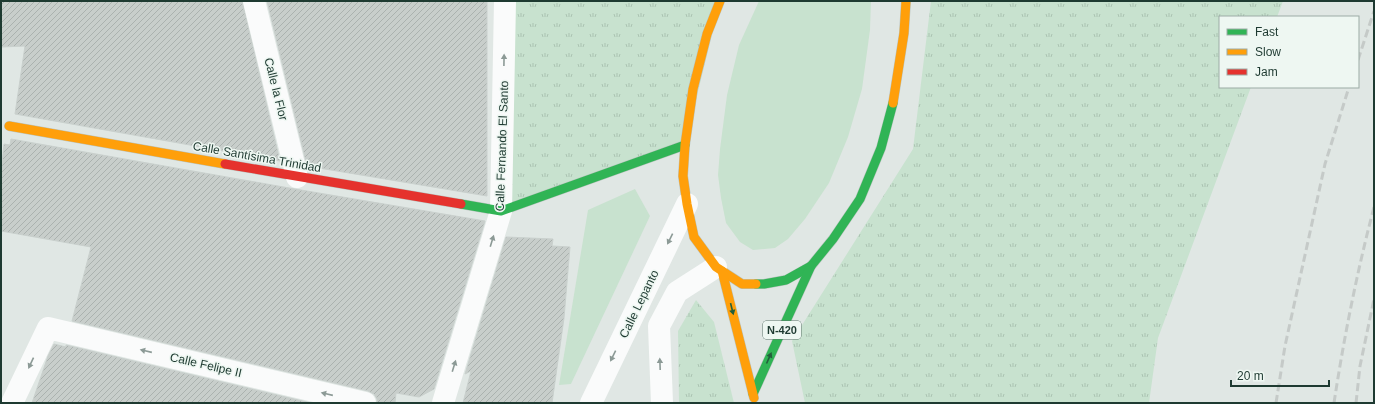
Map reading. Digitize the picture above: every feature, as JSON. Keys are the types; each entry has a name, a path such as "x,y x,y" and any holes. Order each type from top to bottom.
{"main road":[{"path":"720,1 707,34 693,89 685,146 683,176 694,237 719,269 742,284 764,284 786,280 811,266 860,199 881,148 895,96 904,33 906,1"},
{"name":"Calle Santísima Trinidad","path":"9,126 297,177 502,211"},
{"path":"502,211 685,146"},
{"name":"N-420","path":"754,398 811,266"},
{"name":"N-420","path":"719,269 754,398"}],"street":[{"name":"Calle la Flor","path":"254,1 297,177"},
{"name":"Calle Fernando El Santo","path":"443,403 502,211 505,1"},
{"name":"Calle Lepanto","path":"590,403 687,204"},
{"path":"662,403 659,326 677,292 719,269"},
{"name":"Calle Felipe II","path":"12,403 48,328 365,403"}],"green space":[{"path":"505,1 720,1 685,145 501,211"},
{"path":"759,1 871,1 870,30 862,89 848,137 829,183 805,219 788,239 775,248 753,250 740,242 726,223 718,175 727,95 739,45"},
{"path":"931,1 1283,1 1277,16 1219,16 1219,88 1251,88 1158,338 1149,403 805,403 792,341 913,149"},
{"path":"635,189 650,216 571,384 559,385 588,210"},
{"path":"696,300 714,322 734,403 679,403 678,331"}],"building":[{"path":"1,1 242,1 280,161 15,114 25,46 1,47"},
{"path":"267,1 487,1 487,196 307,166"},
{"path":"11,139 485,221 434,389 419,397 396,393 395,403 377,403 377,399 374,394 368,391 72,321 91,247 1,231 1,173 4,144 10,145"},
{"path":"506,237 553,239 552,246 570,247 564,318 552,403 463,403 471,371 465,374"},
{"path":"54,344 66,347 66,345 311,403 32,403 48,356"}],"railway":[{"path":"1359,57 1374,11"},
{"path":"1276,403 1285,346 1325,164 1349,88"},
{"path":"1334,403 1351,305 1374,207"},
{"path":"1356,403 1360,366 1374,299"}],"traffic: fast":[{"path":"756,284 786,280 811,266 833,239 860,199 881,148 893,103"},
{"path":"461,204 501,211 685,145"},
{"path":"753,394 811,266"}],"traffic: slow":[{"path":"720,1 707,34 693,89 685,145 683,176 694,237 716,267 742,284 756,284"},
{"path":"893,103 904,33 906,1"},
{"path":"9,126 225,164"},
{"path":"722,271 754,398"}],"traffic: jam":[{"path":"225,164 461,204"}]}
